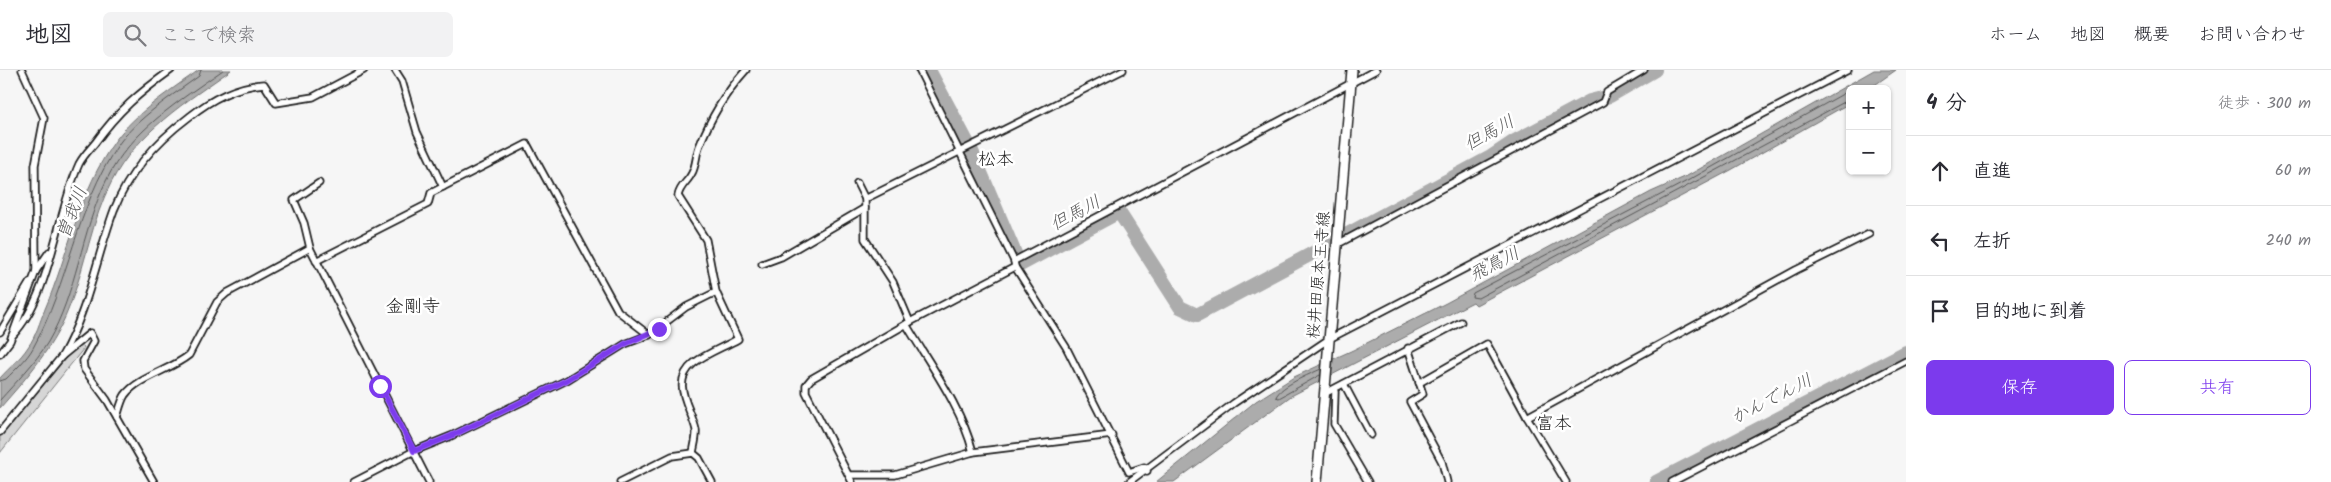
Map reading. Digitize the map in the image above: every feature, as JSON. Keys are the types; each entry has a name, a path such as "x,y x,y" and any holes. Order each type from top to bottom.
{"main road":[{"name":"桜井田原本王寺線","path":"1317,482 1352,70"}],"street":[{"path":"12,336 36,271 35,166 44,118 22,70"},
{"path":"0,354 12,336 23,325 37,301 80,163 116,115 150,85 172,70"},
{"path":"0,432 62,356 74,335 114,210 130,180 147,155 172,129 219,95 264,84 276,103 313,97 364,70"},
{"path":"395,70 402,81 417,132 443,187"},
{"path":"693,453 697,432 681,393 682,383 687,371 694,364 738,339 716,292 706,240 678,196 679,188 692,173 700,146 716,113 734,83 746,70"},
{"path":"919,70 1014,264 1066,347 1129,472 1144,468 1146,471"},
{"path":"865,198 1123,70"},
{"path":"852,482 806,392 806,385 811,379 1014,264 1376,70"},
{"path":"1336,246 1603,102 1607,92 1644,70"},
{"path":"1129,482 1146,471 1234,402 1329,339 1848,70"},
{"path":"316,261 428,204 431,193 527,144 618,312 649,335"},
{"path":"319,183 294,200 304,223 310,248 429,482"},
{"path":"857,183 865,198 865,239 893,282 908,323 958,411 968,433 973,452"},
{"path":"762,264 781,257 865,208"},
{"path":"1526,417 1796,270 1869,234"},
{"path":"0,332 53,246"},
{"path":"117,417 124,396 134,386 181,362 188,355 217,302 227,293 310,248"},
{"path":"354,482 414,451 451,436 567,380 625,344 649,335 686,307 716,292"},
{"path":"1324,393 1461,322"},
{"path":"62,356 90,333 94,341 82,365 117,417 154,482"},
{"path":"1419,383 1487,344 1526,417 1566,482"},
{"path":"1408,348 1423,394 1410,402 1442,462 1446,482"},
{"path":"1672,482 1906,361"},
{"path":"1344,384 1371,435"},
{"path":"1335,392 1334,424 1368,482"},
{"path":"850,475 895,475 973,452 1112,436"},
{"path":"620,482 672,456 693,453 699,458 712,482"}],"shaded area":[{"path":"81,343 84,348 0,453 0,437 66,358"}],"water":[{"path":"199,70 231,70 164,119 134,148 122,165 104,197 75,290 57,334 40,360 0,408 0,378 22,355 38,328 83,201 103,160 115,141 133,121 154,102"},
{"path":"1874,70 1896,70 1875,85 1848,85"},
{"path":"1846,86 1846,105 1731,170 1476,305 1473,302 1291,396 1174,482 1156,482 1256,401 1294,377 1353,350 1446,303 1651,192 1687,176"}],"waterway":[{"name":"但馬川","path":"929,70 971,149 1020,265 1119,212 1180,307 1197,315 1328,245"},
{"name":"但馬川","path":"1346,235 1489,158 1513,142 1590,101 1610,96 1655,70"},
{"name":"かんでん川","path":"1656,482 1906,352"}],"district":[{"name":"松本","path":"996,160"},
{"name":"金剛寺","path":"413,307"},
{"name":"富本","path":"1554,424"}],"route":[{"path":"380,386 414,451 451,436 567,380 625,344 659,329"}],"water label":[{"name":"曽我川","path":"73,213"},
{"name":"飛鳥川","path":"1495,265"}]}
